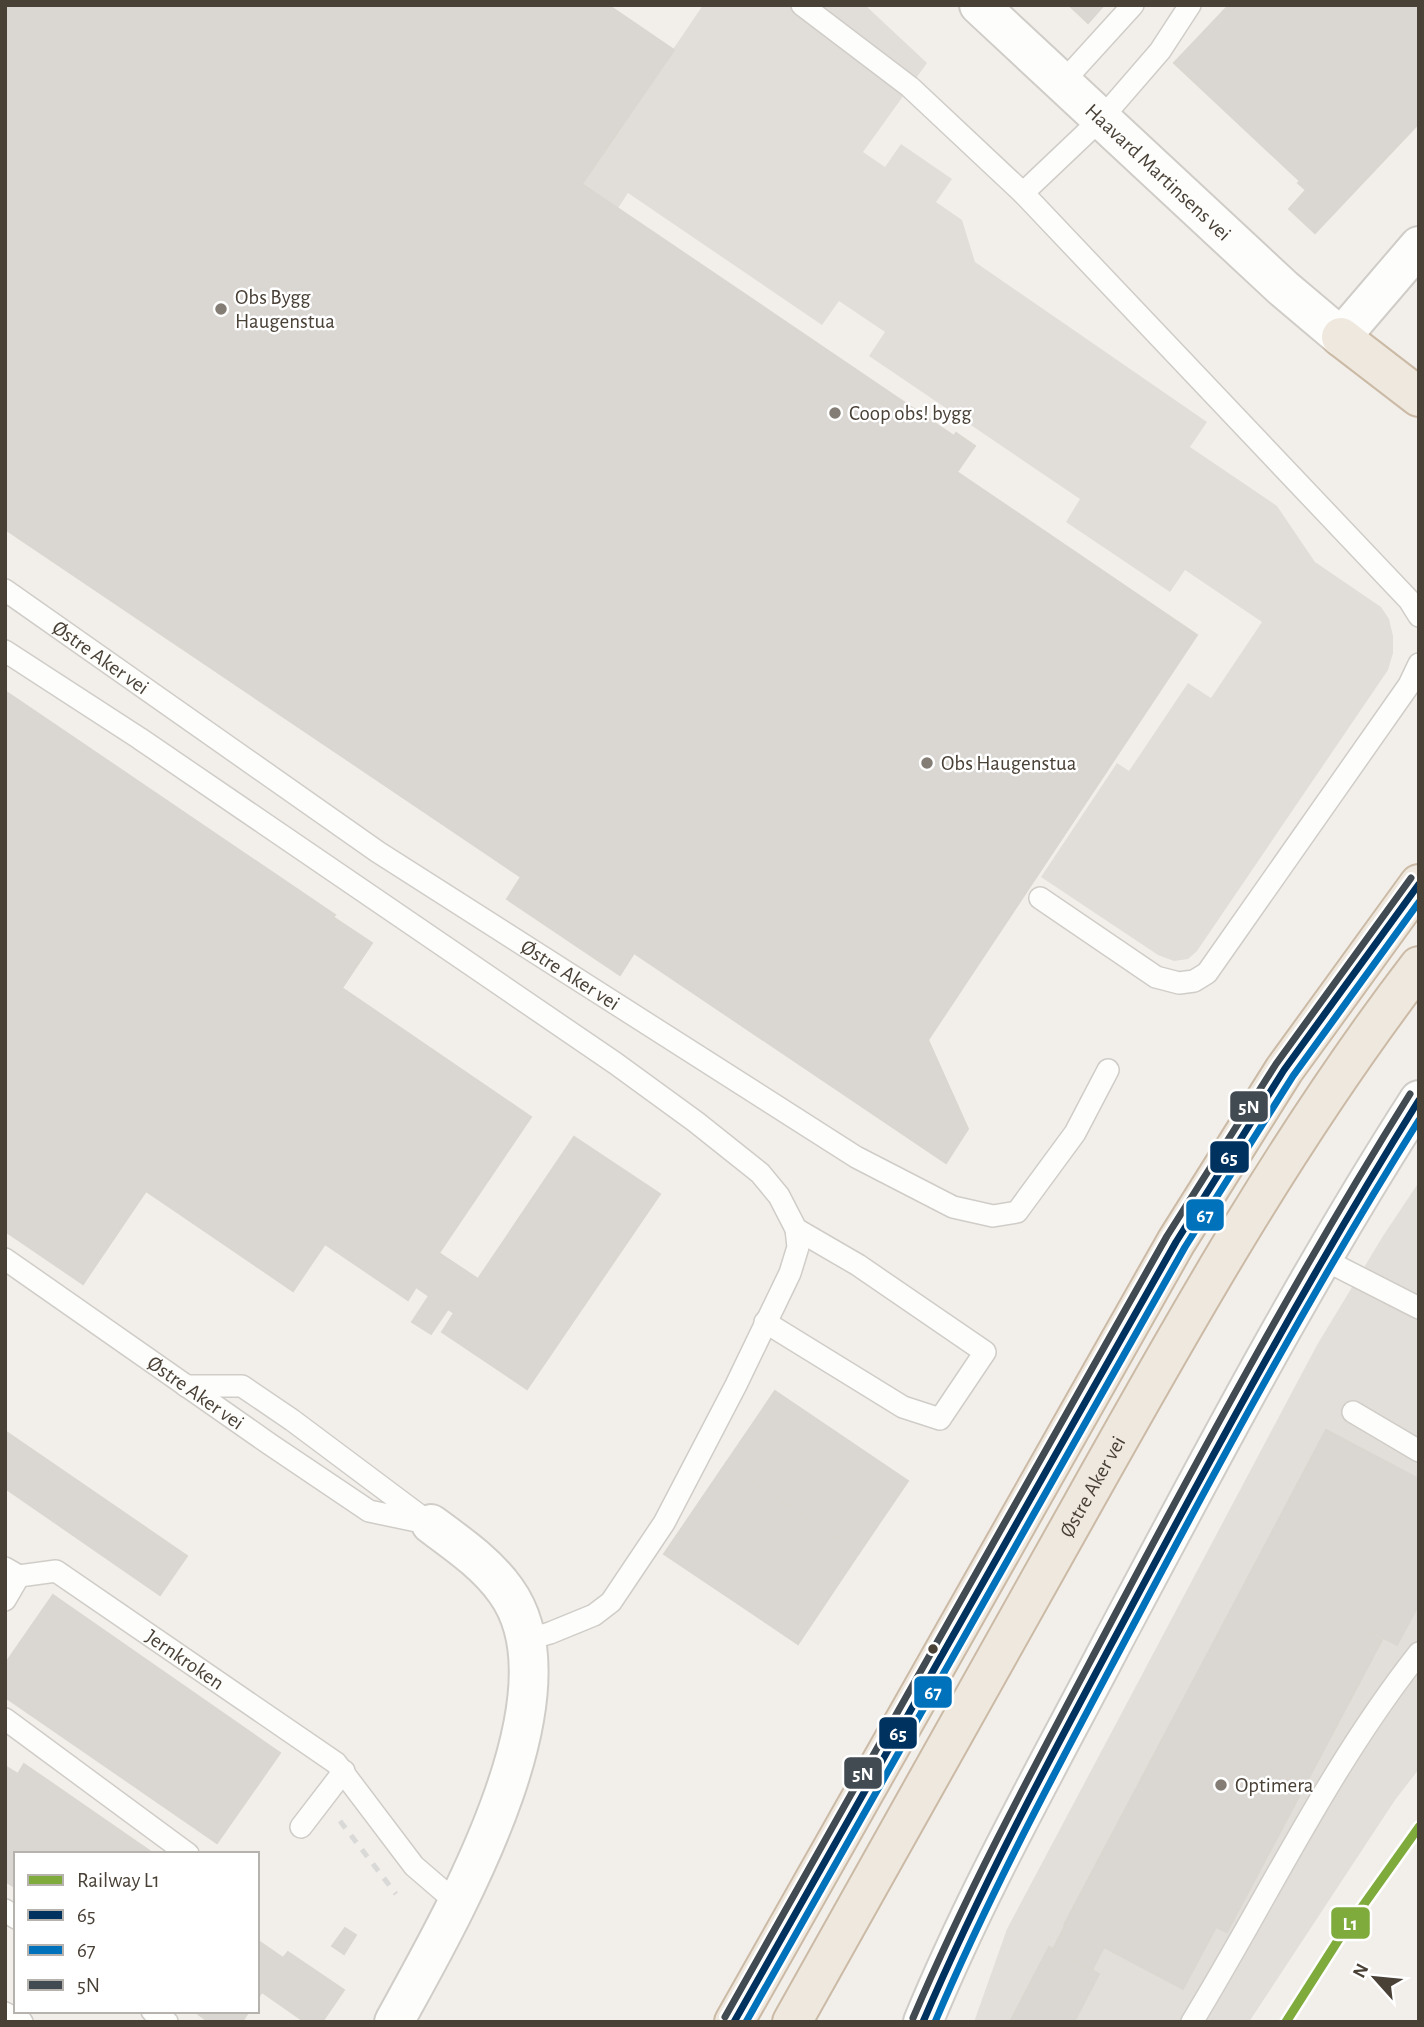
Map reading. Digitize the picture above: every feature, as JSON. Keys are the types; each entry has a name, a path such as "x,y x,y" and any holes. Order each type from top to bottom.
{"highway":[{"path":"1342,337 1419,397"},
{"path":"734,2022 1176,1242 1284,1070 1419,884"},
{"name":"Østre Aker vei","path":"792,2022 1131,1417 1219,1267 1326,1097 1419,966"}],"street":[{"name":"Haavard Martinsens vei","path":"979,5 1283,288 1342,337"},
{"path":"1342,337 1419,246"},
{"path":"923,2022 993,1870 1221,1437 1321,1258 1419,1100"},
{"path":"394,2022 457,1903 491,1827 513,1767 525,1716 530,1670 523,1626 507,1592 470,1552 431,1524"}],"lane":[{"path":"802,5 910,87 1023,193 1409,600 1419,616"},
{"path":"1062,83 1133,5"},
{"path":"1023,193 1101,118 1160,51 1190,5"},
{"name":"Østre Aker vei","path":"5,590 379,852 856,1157 953,1207 993,1216 1017,1212 1075,1133 1108,1070"},
{"path":"5,651 240,807 615,1063 760,1173 779,1195 796,1229 798,1247 790,1273 736,1385 664,1522 611,1602 594,1615 526,1640"},
{"path":"1040,898 1156,977 1180,983 1194,981 1207,973 1401,696 1419,664"},
{"path":"765,1322 903,1407 940,1419 985,1352 858,1265 796,1229"},
{"path":"1321,1258 1419,1308"},
{"name":"Østre Aker vei","path":"5,1259 369,1511 431,1524"},
{"path":"186,1386 242,1386 431,1524"},
{"path":"1353,1412 1419,1451"},
{"name":"Jernkroken","path":"5,1600 12,1572 56,1571 344,1771 414,1866 457,1903"},
{"path":"1192,2022 1348,1753 1419,1653"},
{"path":"5,1719 185,1852"},
{"path":"301,1827 344,1771"},
{"path":"5,2014 22,2022"}],"shaded area":[{"path":"703,5 865,5 927,63 863,152 885,167 901,144 952,179 936,202 962,220 975,262 1207,422 1190,447 1277,506 1315,562 1381,607 1389,619 1393,653 1388,670 1197,951 1188,959 1174,961 1158,955 1041,877 1117,763 1129,771 1188,683 1211,698 1262,622 1185,570 1170,592 1066,522 1080,499 869,356 885,332 839,301 822,325 628,193 618,208 582,184"},
{"path":"1419,1182 1419,1769 1395,1800 1249,2022 974,2022 1007,1929 1317,1345"}],"building":[{"path":"5,5 608,5 674,50 582,184 954,436 956,433 975,446 957,472 1197,635 928,1040 968,1129 946,1163 634,953 620,975 507,899 521,877 5,529"},
{"path":"1069,5 1104,5 1088,23"},
{"path":"1229,5 1419,5 1419,123 1315,233 1289,209 1306,190 1298,183 1300,181 1174,63"},
{"path":"5,691 335,915 333,917 372,943 342,988 531,1117 439,1253 478,1279 574,1137 660,1194 527,1389 442,1332 454,1313 448,1309 431,1334 412,1322 429,1296 416,1287 408,1300 325,1244 293,1291 146,1191 83,1284 5,1231"},
{"path":"775,1391 908,1481 859,1553 726,1463"},
{"name":"Optimera","path":"1326,1430 1419,1479 1419,1604 1397,1645 1372,1632 1371,1634 1382,1640 1227,1932 1216,1927 1183,1989 1104,1947 1092,1970 1053,1949"},
{"path":"5,1431 187,1556 160,1595 5,1488"},
{"path":"726,1463 859,1553 798,1644 664,1554"},
{"path":"53,1595 280,1753 217,1843 5,1697 5,1664"},
{"path":"24,1764 151,1852 14,1852 14,1887 5,1881 5,1766 18,1774"},
{"path":"345,1928 356,1935 344,1954 332,1946"},
{"path":"259,1941 283,1958 288,1952 344,1990 322,2022 305,2022 262,1992 259,1996"},
{"path":"1049,1947 1099,1974 1074,2022 1010,2022"},
{"path":"197,2013 248,2013 242,2022 209,2022"}],"railway":[{"path":"340,1821 396,1894"}],"rail line":[{"name":"L1","path":"1286,2022 1337,1942 1419,1827"}],"transit line":[{"name":"5N","path":"725,2017 1167,1236 1276,1064 1411,878"},
{"name":"65","path":"734,2022 1176,1242 1284,1070 1419,884"},
{"name":"67","path":"746,2022 1185,1247 1293,1076 1419,902"},
{"name":"5N","path":"913,2018 985,1863 1152,1545 1296,1285 1410,1094"},
{"name":"65","path":"923,2022 970,1918 1073,1715 1305,1291 1419,1100"},
{"name":"67","path":"935,2022 1006,1868 1171,1553 1309,1303 1419,1120"}],"place":[{"name":"Obs Bygg Haugenstua","path":"221,309"},
{"name":"Coop obs! bygg","path":"835,413"},
{"name":"Obs Haugenstua","path":"927,763"},
{"name":"Optimera","path":"1221,1785"}]}
